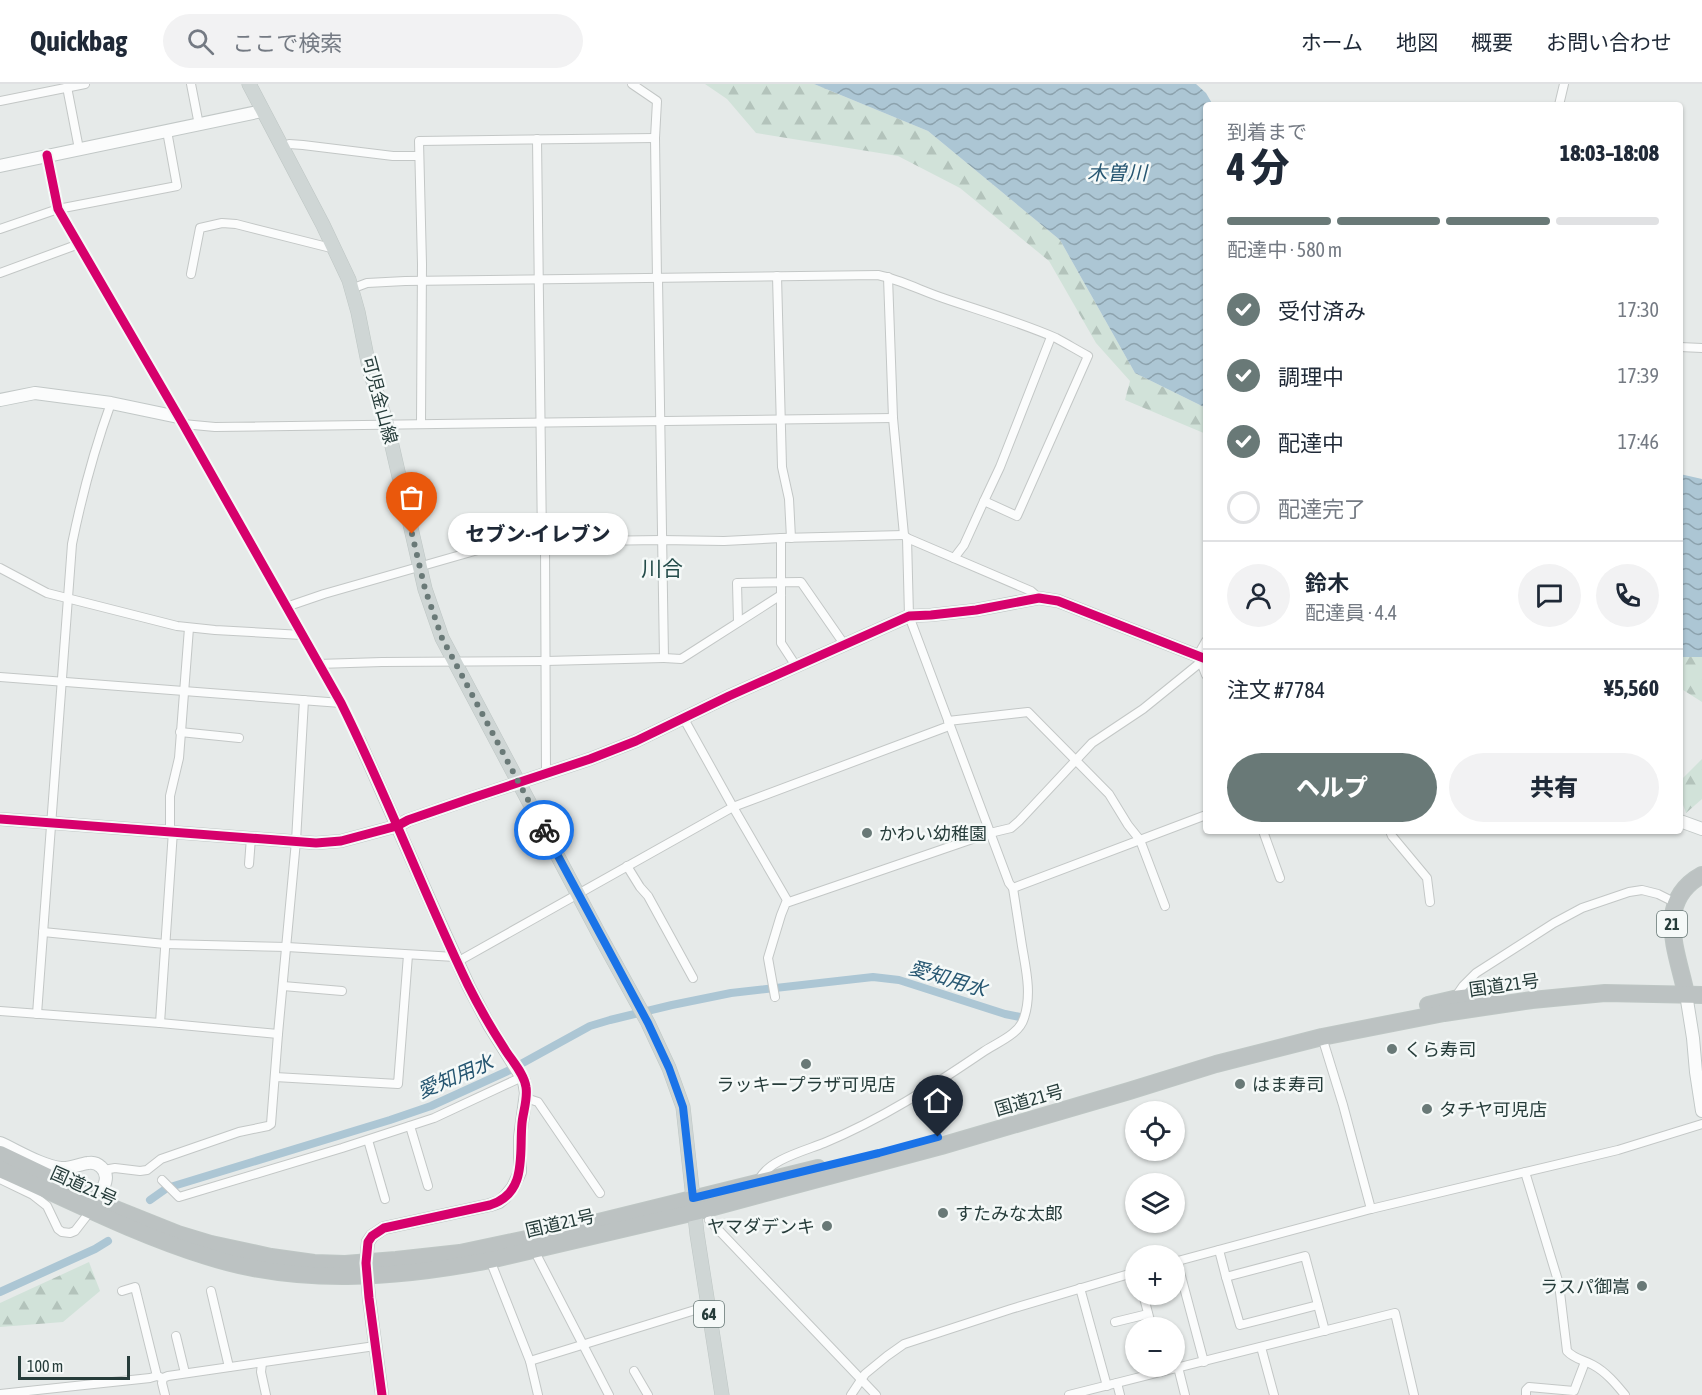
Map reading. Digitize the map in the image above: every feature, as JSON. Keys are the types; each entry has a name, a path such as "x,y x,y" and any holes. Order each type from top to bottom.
{"highway":[{"name":"21","path":"1690,991 1672,935 1672,918 1676,903 1687,887 1702,875"},
{"name":"国道21号","path":"0,1154 153,1238 208,1257 289,1273 344,1277 366,1270 550,1234 699,1210 758,1182 938,1137 1214,1055 1454,999 1605,983 1690,991"},
{"path":"1690,991 1702,984"},
{"name":"国道21号","path":"366,1270 387,1275 462,1266 699,1210 941,1146 1216,1064 1322,1037 1444,1013 1532,1000 1605,993 1690,991"},
{"name":"国道21号","path":"0,1169 93,1205"}],"main road":[{"name":"可児金山線","path":"249,84 335,250 351,289 370,372 387,424 415,550 442,638 628,985 669,1068 683,1107 699,1210 708,1306 722,1395"}],"street":[{"path":"0,101 85,84"},
{"path":"191,84 199,124"},
{"path":"632,84 657,101 655,138 664,658"},
{"path":"1560,102 1564,84"},
{"path":"67,87 79,149"},
{"path":"0,166 262,111"},
{"path":"0,229 58,209 177,186 167,131"},
{"path":"421,423 419,141 655,138"},
{"path":"537,139 546,774"},
{"path":"282,148 289,144 393,156 419,156"},
{"path":"47,155 58,209 181,420 341,703 360,740 456,960 489,1025 521,1075 526,1089 520,1137 520,1172 505,1197 490,1205 384,1228 372,1236 368,1242 366,1270 382,1395"},
{"path":"191,274 200,228 222,223 236,224 335,250"},
{"path":"0,273 79,244"},
{"path":"351,289 367,283 421,281 879,275 888,277 1051,337 1088,356 1017,516 984,501"},
{"path":"777,276 782,467 789,499 791,538"},
{"path":"758,1182 760,1176 778,1161 843,1135 906,1101 1020,1027 1024,1018 1029,984 1012,888 909,616 906,537 892,418 888,277"},
{"path":"954,558 964,545 1018,424 1051,337"},
{"path":"1683,347 1702,348"},
{"path":"0,400 35,393 111,403 215,427 892,418"},
{"path":"37,1014 72,544 94,450 111,403"},
{"path":"286,607 499,544 781,538 906,537 1031,591 1039,598"},
{"path":"781,538 781,643 796,666"},
{"path":"0,567 47,593 189,628 302,635"},
{"path":"738,622 737,583 801,582 844,644"},
{"path":"318,664 681,659 781,595"},
{"path":"0,819 329,843 397,826 408,820 590,759 636,741 729,696 909,616 976,610 1039,598 1058,601 1202,658 1143,709 1092,743 1011,828 990,833 789,902 684,719"},
{"path":"160,1023 172,831 170,796 178,758 189,628"},
{"path":"0,677 341,703"},
{"path":"104,1170 115,1168 147,1170 161,1159 239,1132 272,1124 296,841 304,700"},
{"path":"43,932 165,944 287,947 456,960 733,807 948,724 1028,712 1109,794 1140,840 1165,906"},
{"path":"180,732 239,738"},
{"path":"1012,888 1203,816"},
{"path":"1683,822 1702,829"},
{"path":"1264,834 1280,878"},
{"path":"1395,834 1426,876 1430,902"},
{"path":"249,864 251,838"},
{"path":"627,866 648,896 693,978"},
{"path":"1454,999 1476,973 1554,923 1582,908 1629,892 1642,890 1658,894 1676,903"},
{"path":"775,997 768,958 787,900"},
{"path":"275,1077 398,1084 408,955"},
{"path":"283,986 342,991"},
{"path":"1690,991 1702,1111"},
{"path":"0,1011 278,1034"},
{"path":"1322,1037 1371,1209"},
{"path":"164,1181 179,1197 434,1118 521,1075"},
{"path":"526,1098 538,1102 600,1193"},
{"path":"1185,1259 1371,1209 1618,1150 1702,1124"},
{"path":"410,1126 428,1186"},
{"path":"368,1140 385,1199"},
{"path":"0,1143 46,1165 61,1168 93,1162 100,1165 106,1177 93,1205 75,1231 70,1233 58,1229 47,1206 33,1195 0,1179"},
{"path":"1525,1172 1559,1284 1567,1351 1570,1355 1593,1365 1609,1377 1625,1395"},
{"path":"699,1210 876,1395"},
{"path":"534,1250 609,1395"},
{"path":"1219,1250 1240,1326 1318,1305"},
{"path":"1226,1277 1305,1256 1325,1331"},
{"path":"490,1260 530,1360 538,1395"},
{"path":"851,1395 865,1374 904,1344 971,1321 1125,1275"},
{"path":"122,1291 135,1287 165,1395"},
{"path":"1080,1288 1107,1386"},
{"path":"211,1291 229,1367"},
{"path":"1185,1294 1204,1362"},
{"path":"1146,1305 1149,1317"},
{"path":"530,1360 708,1306"},
{"path":"1185,1366 1395,1313 1414,1395"},
{"path":"1115,1322 1148,1314"},
{"path":"176,1336 185,1373"},
{"path":"0,1394 63,1392 375,1346"},
{"path":"1261,1347 1274,1395"},
{"path":"1526,1395 1526,1390 1529,1388 1574,1392 1585,1362"},
{"path":"262,1363 261,1372 266,1395"},
{"path":"634,1371 648,1395"},
{"path":"1069,1395 1136,1377"},
{"path":"1180,1377 1185,1395"},
{"path":"1117,1383 1120,1395"}],"green space":[{"path":"705,84 814,84 928,131 1060,240 1135,373 1203,407 1203,433 1125,400 1130,381 1096,343 1049,261 960,188 898,156 756,133 727,99"},
{"path":"1683,657 1702,657 1702,702 1683,690"},
{"path":"1702,759 1702,799 1686,813 1683,804 1683,778"},
{"path":"89,1262 100,1291 63,1322 0,1327 0,1303"}],"water":[{"name":"木曽川","path":"814,84 1196,84 1206,93 1211,102 1203,102 1203,407 1135,373 1060,240 928,131"},
{"path":"1683,475 1702,479 1702,657 1683,657"}],"waterway":[{"name":"愛知用水","path":"150,1200 167,1188 431,1106 510,1070 590,1026 672,1005 731,993 873,977 899,980 1020,1017"},
{"name":"愛知用水","path":"0,1292 108,1241"}],"cycle path":[{"path":"47,155 58,209 341,703 468,985 525,1082 521,1159 516,1182 511,1191 490,1205 384,1228 372,1236 368,1242 366,1263 369,1298 382,1395"},
{"path":"0,819 316,843 341,841 397,826 408,820 590,759 636,741 729,696 909,616 976,610 1039,598 1058,601 1203,658"}],"way so far":[{"path":"412,534 425,589 442,638 544,830"}],"place":[{"name":"セブン-イレブン","path":"412,534"},
{"name":"かわい幼稚園","path":"867,833"},
{"name":"くら寿司","path":"1392,1049"},
{"name":"ラッキープラザ可児店","path":"806,1064"},
{"name":"はま寿司","path":"1240,1084"},
{"name":"タチヤ可児店","path":"1427,1109"},
{"name":"すたみな太郎","path":"943,1213"},
{"name":"ヤマダデンキ","path":"827,1226"},
{"name":"ラスパ御嵩","path":"1642,1286"}],"district":[{"name":"川合","path":"662,568"}],"route":[{"path":"544,830 648,1023 669,1068 683,1107 693,1198 938,1137"}]}
